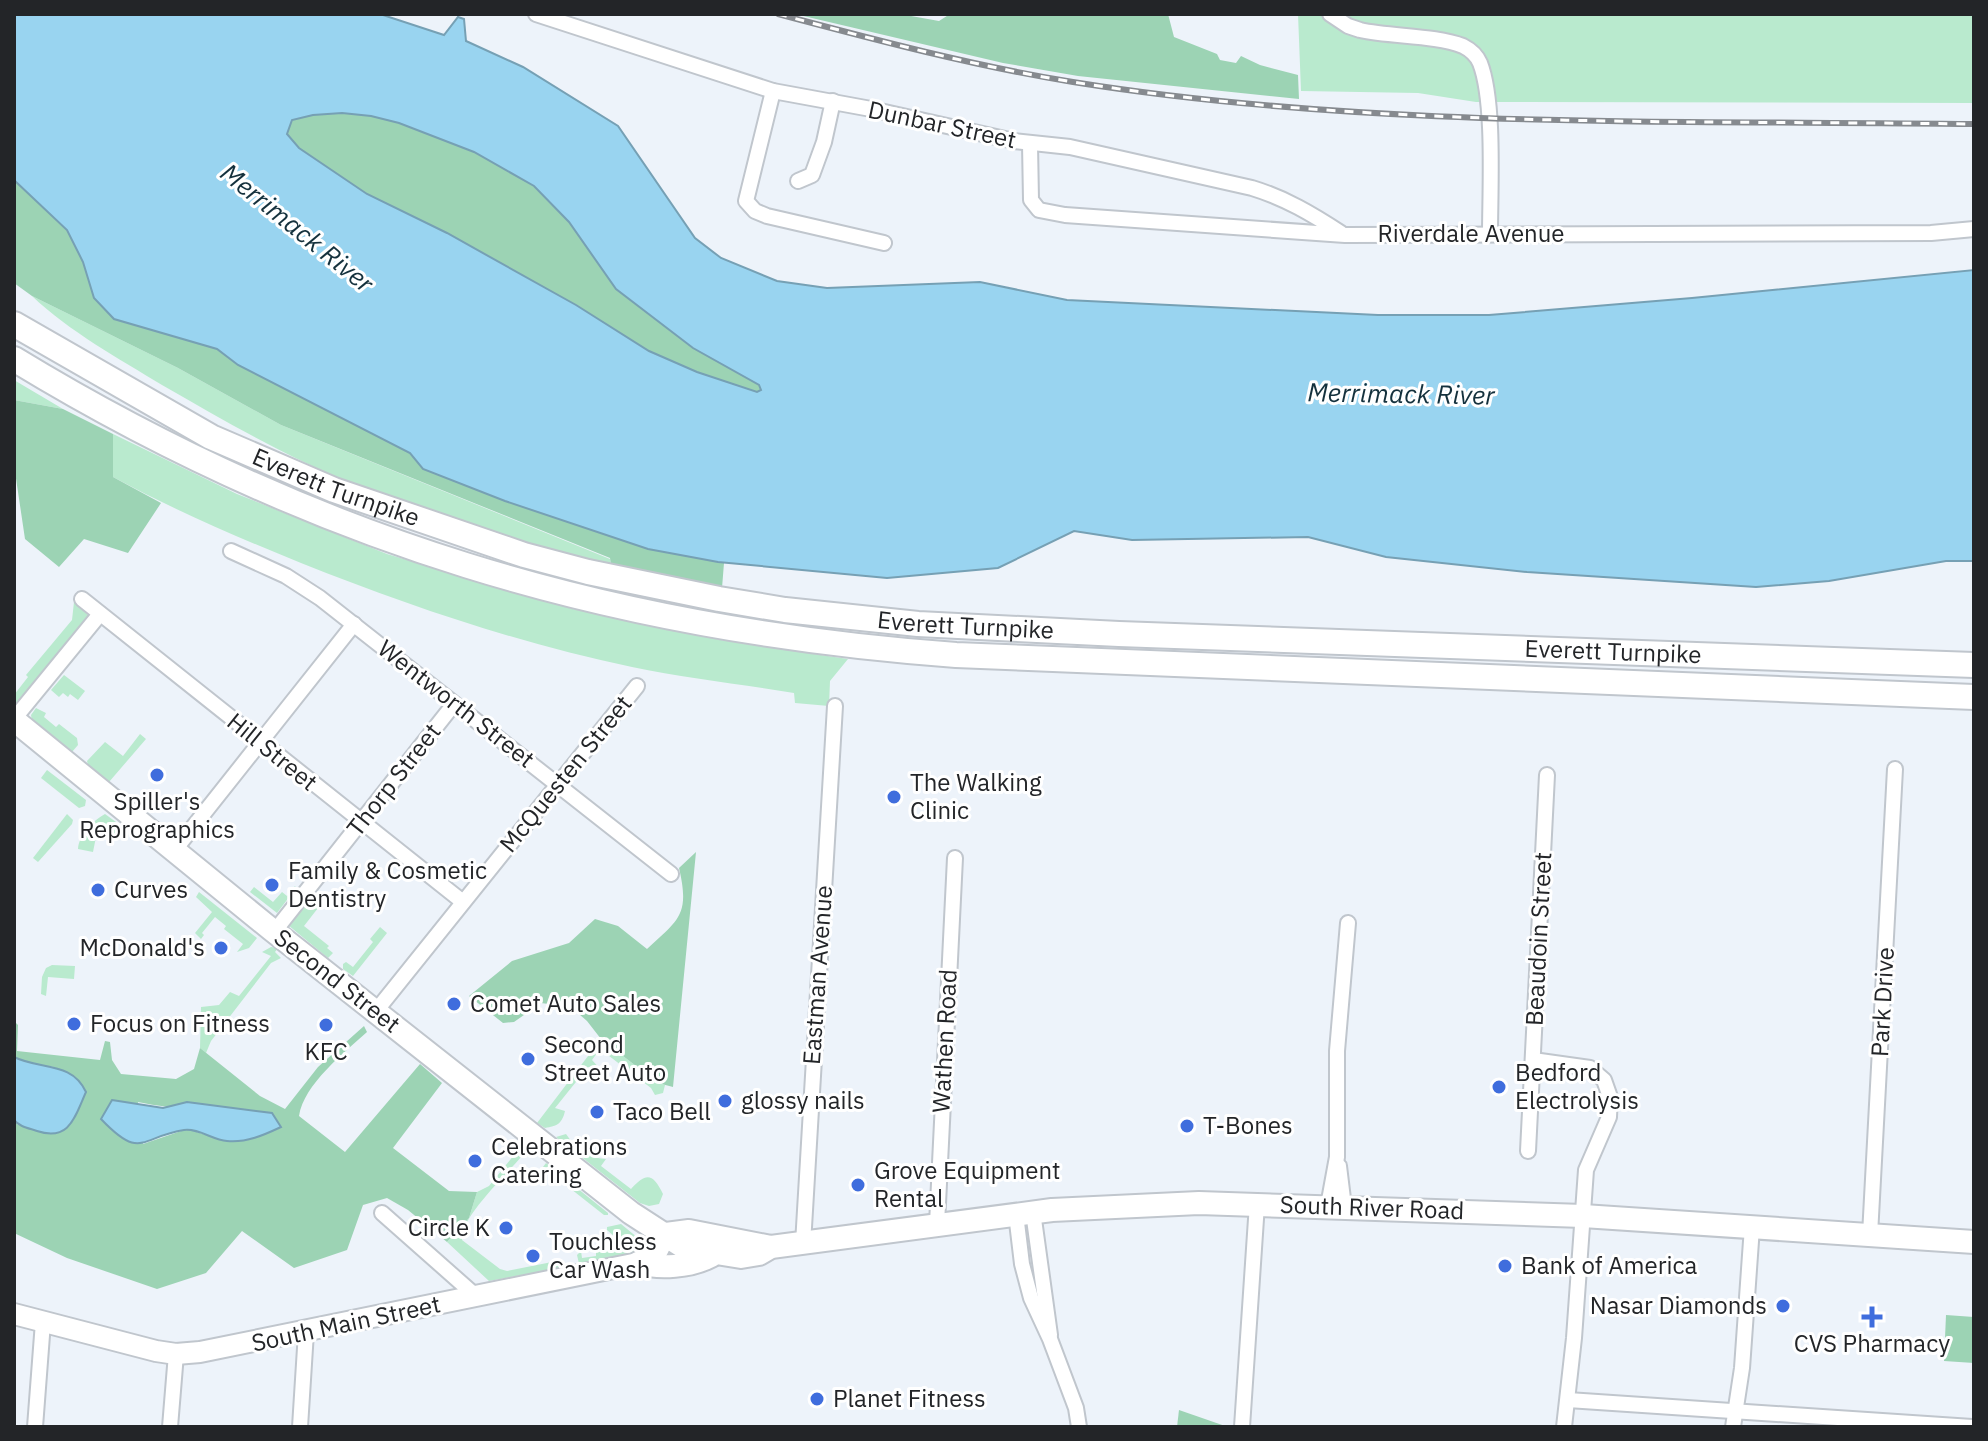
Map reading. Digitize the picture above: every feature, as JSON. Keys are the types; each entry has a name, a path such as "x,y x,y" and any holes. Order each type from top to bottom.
{"highway":[{"path":"14,313 211,437"},
{"name":"Everett Turnpike","path":"14,324 211,437 346,495 524,555 654,587 785,610 918,624 1119,634 1974,665"},
{"name":"Everett Turnpike","path":"14,359 80,399 186,454 369,534 535,587 719,627 834,644 956,655 1974,697"}],"main road":[{"name":"Second Street","path":"14,719 274,932 631,1213 666,1234"},
{"name":"South River Road","path":"666,1234 689,1231 771,1247 1095,1206 1257,1204 1583,1216 1974,1242"},
{"name":"South River Road","path":"666,1234 680,1246 713,1255 741,1257 759,1254 771,1247"},
{"path":"638,1263 658,1250 666,1234"},
{"path":"638,1263 661,1266 691,1263 713,1255"},
{"name":"South Main Street","path":"14,1314 118,1343 176,1354 219,1350 638,1263"}],"street":[{"name":"Dunbar Street","path":"536,14 773,91 1030,144 1070,147 1252,188 1312,213 1345,235"},
{"path":"1330,14 1360,30 1453,44 1477,57 1484,80 1488,118 1490,234"},
{"path":"773,91 746,201 755,211 767,216 884,243"},
{"path":"798,181 812,175 818,163 833,101"},
{"name":"Riverdale Avenue","path":"1030,144 1031,200 1039,210 1065,215 1345,235 1457,237 1490,234 1916,234 1974,229"},
{"name":"Wentworth Street","path":"231,551 298,583 354,624 671,874"},
{"name":"Hill Street","path":"82,599 463,902"},
{"path":"14,719 100,614"},
{"path":"174,851 354,624"},
{"name":"McQuesten Street","path":"376,1011 637,686"},
{"name":"Thorp Street","path":"274,932 454,704"},
{"name":"Eastman Avenue","path":"803,1244 835,706"},
{"name":"Park Drive","path":"1870,1235 1895,769"},
{"name":"Beaudoin Street","path":"1528,1151 1547,775"},
{"name":"Wathen Road","path":"937,1224 955,858"},
{"path":"1336,1206 1337,1051 1348,923"},
{"path":"1533,1060 1587,1067 1599,1074 1609,1090 1609,1117 1587,1164 1564,1427"},
{"path":"1242,1427 1257,1204"},
{"path":"382,1213 477,1297"},
{"path":"1024,1213 1050,1339 1076,1408 1079,1427"},
{"path":"1733,1427 1742,1368 1752,1227"},
{"path":"35,1427 43,1322"},
{"path":"300,1427 306,1332"},
{"path":"170,1427 176,1354"},
{"path":"1568,1400 1972,1427"}],"green space":[{"path":"795,14 900,14 939,21 950,14 1168,14 1174,37 1217,54 1220,60 1236,63 1241,56 1260,65 1298,75 1299,99 1078,76 1003,63"},
{"path":"1298,14 1974,14 1974,103 1476,102 1418,93 1301,91"},
{"path":"342,113 399,123 474,152 534,186 569,222 616,289 693,348 759,385 761,390 757,392 697,372 649,351 576,305 447,233 367,194 299,148 287,134 292,120"},
{"path":"14,180 67,230 83,262 94,298 114,319 218,349 238,365 410,453 423,469 505,501 648,549 724,563 722,588 611,565 610,558 281,425 178,368 32,296 14,283"},
{"path":"32,296 178,368 281,425 610,559 611,565 417,509 342,480 269,445 162,385 78,333"},
{"path":"14,380 63,409 14,400"},
{"path":"14,400 63,409 113,434 113,477 161,503 128,553 84,539 59,567 25,539 14,465"},
{"path":"113,434 237,494 387,554 573,609 721,640 848,659 830,681 829,706 795,703 794,693 632,667 506,635 382,594 301,563 136,489 113,477"},
{"path":"74,602 90,617 20,703 14,706 14,695 28,677 26,675 72,620"},
{"path":"64,675 85,691 78,700 70,694 68,697 63,693 59,697 51,690"},
{"path":"36,708 46,713 44,717 56,727 59,724 77,738 78,745 71,753 32,721 31,715"},
{"path":"140,734 146,739 109,782 88,765 87,761 105,742 123,756"},
{"path":"47,770 86,800 85,806 79,808 41,778"},
{"path":"67,814 73,820 72,824 38,862 33,858"},
{"path":"105,814 116,822 117,835 97,832 93,852 78,849 87,829"},
{"path":"696,852 673,1087 658,1083 601,1039 571,1007 541,1003 514,1022 503,1023 469,996 512,961 569,943 595,919 618,926 647,949 679,915 683,896 679,868"},
{"path":"295,886 277,913 250,892 254,887 273,902 282,892 287,896"},
{"path":"199,892 257,938 249,948 237,952 243,944 215,917 201,939 195,933 212,912 196,897"},
{"path":"315,894 325,899 304,926 329,946 327,948 333,953 328,958 288,925"},
{"path":"380,927 387,933 353,976 343,969 346,962 353,967 373,942 370,939"},
{"path":"271,947 278,948 275,952 281,958 271,963 211,1041 206,1053 200,1048 201,1007 219,1005 230,992 239,996 271,956 262,952"},
{"path":"52,965 75,966 74,979 48,977 46,996 41,994 42,977 46,968"},
{"path":"14,1021 18,1025 17,1051 100,1060 105,1041 110,1042 112,1060 121,1074 176,1079 194,1069 200,1048 260,1096 285,1109 318,1067 364,1026 367,1032 337,1059 308,1092 299,1116 345,1152 420,1064 442,1083 393,1148 449,1191 477,1192 469,1218 447,1242 408,1210 387,1198 363,1205 347,1250 294,1268 242,1231 206,1273 157,1289 67,1258 14,1233 14,1120 18,1125 80,1104 86,1092 54,1067 26,1064 14,1057","holes":["138,1102 187,1109 272,1113 226,1141 187,1129 143,1144"]},
{"path":"601,1039 658,1083 665,1085 663,1093 655,1095 651,1088 600,1049 592,1060 601,1070 588,1067 555,1108 565,1111 561,1122 545,1128 537,1123"},
{"path":"566,1134 583,1152 606,1159 601,1166 631,1189 645,1178 656,1182 663,1194 659,1204 649,1206 640,1203 556,1137"},
{"path":"523,1144 530,1151 528,1157 521,1157 485,1197 468,1221 462,1240 507,1271 557,1261 561,1268 489,1281 447,1242 469,1218 477,1192 489,1186"},
{"path":"546,1163 608,1213 608,1215 543,1167"},
{"path":"621,1224 638,1238 638,1251 629,1257 580,1268 577,1255 581,1251 582,1258 596,1256 596,1246 604,1251 614,1236 607,1227"},
{"path":"1946,1315 1974,1317 1974,1363 1944,1361"},
{"path":"1179,1410 1228,1427 1177,1427"}],"water":[{"name":"Merrimack River","path":"14,14 380,14 444,35 458,17 464,19 466,41 523,67 618,126 695,238 721,258 777,281 827,288 980,282 1067,300 1378,315 1489,315 1974,270 1974,561 1946,561 1829,581 1756,587 1527,572 1386,557 1308,537 1132,540 1074,531 998,568 887,578 718,562 648,549 505,501 423,469 410,453 238,365 217,349 114,319 94,298 83,262 67,230 14,180","holes":["342,113 399,123 474,152 534,186 569,222 616,289 693,348 759,385 761,390 757,392 697,372 649,351 576,305 447,233 367,194 299,148 287,134 292,120 313,115"]},
{"path":"14,1057 64,1071 80,1082 86,1092 70,1125 64,1130 48,1133 24,1127 14,1120"},
{"path":"112,1100 163,1108 187,1102 272,1113 281,1127 241,1141 222,1140 184,1130 133,1143 114,1132 101,1119"}],"railway":[{"path":"778,14 925,52 1036,76 1184,97 1296,108 1522,119 1974,124"}],"place":[{"name":"Spiller's Reprographics","path":"157,775"},
{"name":"The Walking Clinic","path":"894,797"},
{"name":"Family & Cosmetic Dentistry","path":"272,885"},
{"name":"Curves","path":"98,890"},
{"name":"McDonald's","path":"221,948"},
{"name":"Comet Auto Sales","path":"454,1004"},
{"name":"Focus on Fitness","path":"74,1024"},
{"name":"KFC","path":"326,1025"},
{"name":"Second Street Auto","path":"528,1059"},
{"name":"Bedford Electrolysis","path":"1499,1087"},
{"name":"glossy nails","path":"725,1101"},
{"name":"Taco Bell","path":"597,1112"},
{"name":"T-Bones","path":"1187,1126"},
{"name":"Celebrations Catering","path":"475,1161"},
{"name":"Grove Equipment Rental","path":"858,1185"},
{"name":"Circle K","path":"506,1228"},
{"name":"Touchless Car Wash","path":"533,1256"},
{"name":"Bank of America","path":"1505,1266"},
{"name":"Nasar Diamonds","path":"1783,1306"},
{"name":"CVS Pharmacy","path":"1872,1317"},
{"name":"Planet Fitness","path":"817,1399"}]}
